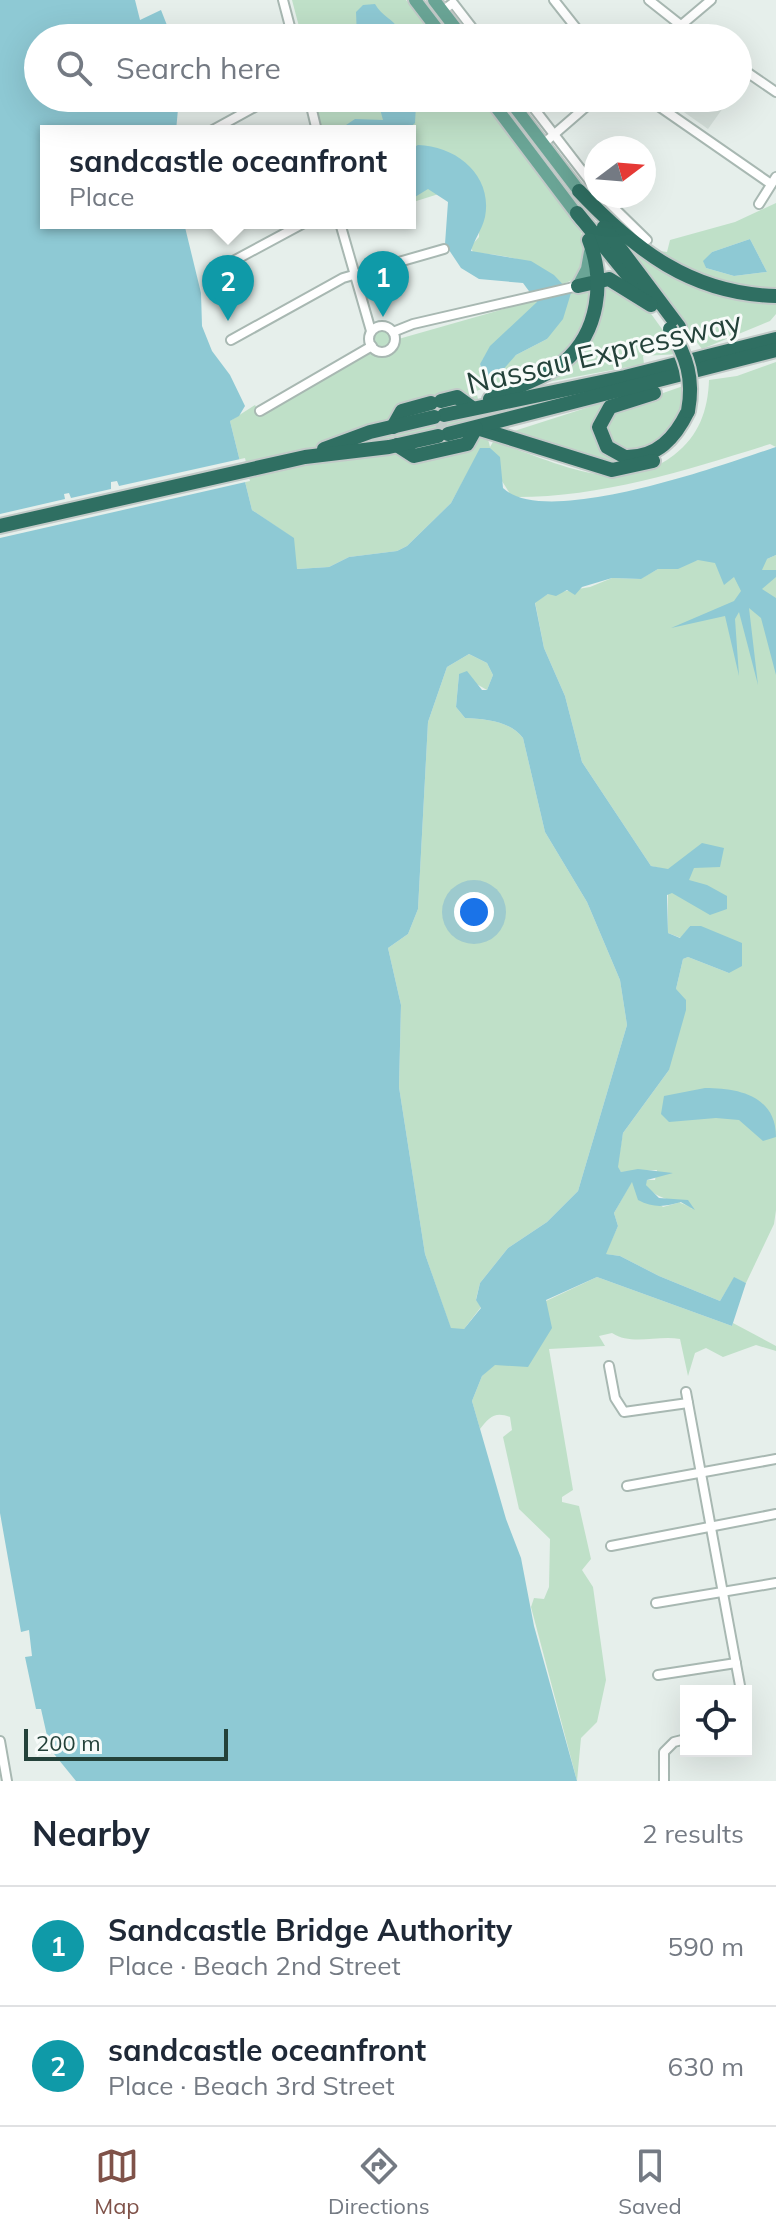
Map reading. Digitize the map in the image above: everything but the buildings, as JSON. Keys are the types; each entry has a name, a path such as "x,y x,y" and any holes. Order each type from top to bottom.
{"highway":[{"path":"579,191 634,246 678,274 727,291 776,296"},
{"path":"441,423 463,421 588,465 628,469 663,457 681,442 693,410 692,390 690,369 674,328 579,191"},
{"path":"577,213 651,305 674,328"},
{"path":"472,408 548,372 574,351 592,321 598,280 589,240"},
{"path":"572,287 598,280 618,282 651,305"},
{"name":"Nassau Expressway","path":"0,526 305,457 397,445 472,408 625,377 776,339"},
{"path":"693,410 665,445 639,457 616,454 601,437 603,416 621,401 719,375 776,352"},
{"name":"Nassau Expressway","path":"476,428 776,352"},
{"name":"Nassau Expressway","path":"305,457 393,427 402,411 441,423"},
{"path":"397,445 414,456 467,444 476,428"}],"main road":[{"path":"415,0 433,24"},
{"path":"438,5 452,24"},
{"path":"500,112 577,213 589,240 590,261 572,287"},
{"path":"519,112 579,191"}],"street":[{"path":"283,0 289,24"},
{"path":"554,0 573,24"},
{"path":"649,0 678,24"},
{"path":"682,24 711,0"},
{"path":"438,5 453,3 469,24"},
{"path":"752,76 776,92"},
{"path":"222,125 246,112"},
{"path":"537,112 584,173"},
{"path":"543,144 580,112"},
{"path":"669,112 774,180 759,204"},
{"path":"614,208 647,240"},
{"path":"224,266 293,229"},
{"path":"342,229 371,331 372,346"},
{"path":"231,340 354,274 444,249"},
{"path":"393,332 413,324 572,287"},
{"path":"371,331 383,326 393,332 395,341 391,348 383,352 372,346"},
{"path":"260,411 372,346"},
{"path":"609,1366 615,1398 624,1412 688,1403"},
{"path":"686,1392 740,1685"},
{"path":"627,1486 776,1459"},
{"path":"611,1546 776,1514"},
{"path":"656,1603 776,1583"},
{"path":"658,1675 736,1663"},
{"path":"664,1781 664,1752 680,1740"},
{"path":"0,1741 7,1781"}],"shaded area":[{"path":"684,112 720,112 708,129"}],"green space":[{"path":"292,0 406,0 424,24 298,24"},
{"path":"312,112 492,112 579,228 586,254 583,269 562,284 533,264 509,257 473,253 471,246 479,237 480,181 416,201 416,125 316,125"},
{"path":"776,203 776,292 722,285 646,249 667,252 670,240 735,222","holes":["750,239 767,272 734,276 706,268 704,261 712,252"]},
{"path":"621,242 685,283 723,294 776,300 776,314 770,321 702,349"},
{"path":"398,266 403,287 365,297 360,276"},
{"path":"606,282 649,311 680,354 643,356 644,364 537,384 577,351 602,283"},
{"path":"587,289 592,297 583,321 562,353 535,371 476,391 490,447 493,442 584,472 607,475 652,468 683,448 696,431 707,402 709,380 737,376 776,362 776,447 770,444 610,488 512,497 481,448 451,503 407,546 397,551 349,557 329,567 296,569 293,538 252,510 230,421 255,405 258,410 374,350 370,334 379,326 390,329 395,340 535,300 538,302 531,310 485,355 480,365 486,379 516,355 547,339 568,294"},
{"path":"686,385 676,420 657,442 635,455 609,447 603,422 609,412"},
{"path":"620,397 594,428 603,452 618,463 618,468 502,435"},
{"path":"776,555 776,1210 774,1224 746,1283 734,1278 720,1301 620,1256 605,1254 618,1226 614,1213 632,1181 663,1207 679,1203 661,1197 645,1184 647,1180 655,1180 657,1170 621,1172 617,1167 623,1133 669,1070 676,989 683,959 688,957 729,973 690,926 681,938 668,933 668,870 651,866 582,762 565,696 544,648 535,602 548,594 590,587 612,578 640,579 658,569 698,560 767,559"},
{"path":"469,654 487,663 493,675 487,690 459,674 456,707 465,718 504,724 523,738 545,832 587,902 620,980 627,1025 578,1191 547,1222 508,1248 480,1283 476,1299 481,1307 464,1329 451,1329 425,1254 399,1087 401,1005 388,948 408,934 418,909 428,722 447,667"},
{"path":"597,1277 732,1326 733,1323 776,1346 776,1351 756,1345 723,1357 706,1348 695,1353 688,1376 680,1339 636,1340 612,1333 599,1336 605,1346 549,1349 573,1490 562,1497 562,1502 579,1506 591,1559 582,1570 593,1587 606,1680 597,1722 581,1738 577,1781 531,1607 534,1598 544,1599 549,1587 550,1539 519,1509 503,1437 512,1430 510,1417 493,1416 480,1429 472,1401 482,1376 546,1301"}],"water":[{"path":"0,0 135,0 140,20 161,10 166,24 24,24 24,112 178,112 177,125 40,125 40,229 185,229 201,293 202,326 212,351 230,375 245,406 239,416 230,421 252,510 294,538 297,569 329,567 349,557 397,551 407,546 451,503 480,448 490,448 500,457 503,488 525,499 556,501 635,490 776,447 776,555 767,559 762,570 776,570 776,577 762,589 776,598 776,675 761,618 749,608 758,685 739,612 735,619 739,676 725,616 671,628 734,601 741,591 734,577 724,585 715,563 698,560 678,569 658,569 641,579 612,578 582,587 575,595 567,590 556,596 548,594 535,603 544,648 565,696 582,762 651,866 668,869 702,843 724,848 720,867 694,868 689,880 727,896 727,909 710,915 672,893 667,895 668,933 680,938 690,926 701,926 742,943 742,966 729,973 688,957 683,959 676,989 686,1000 686,1010 669,1070 623,1133 618,1167 621,1172 638,1169 673,1173 647,1180 646,1185 659,1198 688,1200 695,1210 681,1202 659,1206 643,1203 638,1200 632,1182 614,1213 618,1226 606,1254 620,1256 720,1301 734,1277 746,1283 732,1326 597,1277 546,1300 552,1328 528,1367 495,1365 482,1376 472,1401 506,1519 521,1558 534,1626 577,1781 76,1781 50,1749 41,1709 36,1709 25,1657 32,1656 29,1630 21,1632 0,1513","holes":["469,654 487,663 493,675 487,690 482,690 467,671 459,674 456,707 465,718 504,724 523,738 545,832 587,902 620,980 627,1025 578,1191 547,1222 508,1248 480,1283 476,1300 481,1308 464,1329 451,1328 425,1254 399,1087 401,1005 388,948 408,934 418,909 428,722 447,667"]},
{"path":"375,4 395,24 356,24 356,12 363,5"},
{"path":"381,112 416,112 413,125 346,125 355,119 383,120"},
{"path":"416,146 446,151 458,157 478,176 486,202 485,217 471,251 531,261 554,275 571,293 563,319 547,339 516,355 494,380 484,377 480,364 490,346 537,302 523,283 479,279 461,268 445,244 448,202 428,189 416,196"},
{"path":"750,239 767,272 734,276 706,268 703,261 712,252"},
{"path":"705,1088 742,1093 762,1103 770,1112 776,1137 763,1141 739,1120 716,1118 669,1122 661,1114 664,1096"}],"pier":[{"path":"245,458 250,481 0,538 0,514 65,499 64,494 69,493 71,498 111,489 111,482 117,481 119,486"}],"tunnel":[{"path":"436,427 447,425"}],"place":[{"name":"Sandcastle Bridge Authority","path":"383,317"},
{"name":"sandcastle oceanfront","path":"228,321"}]}
